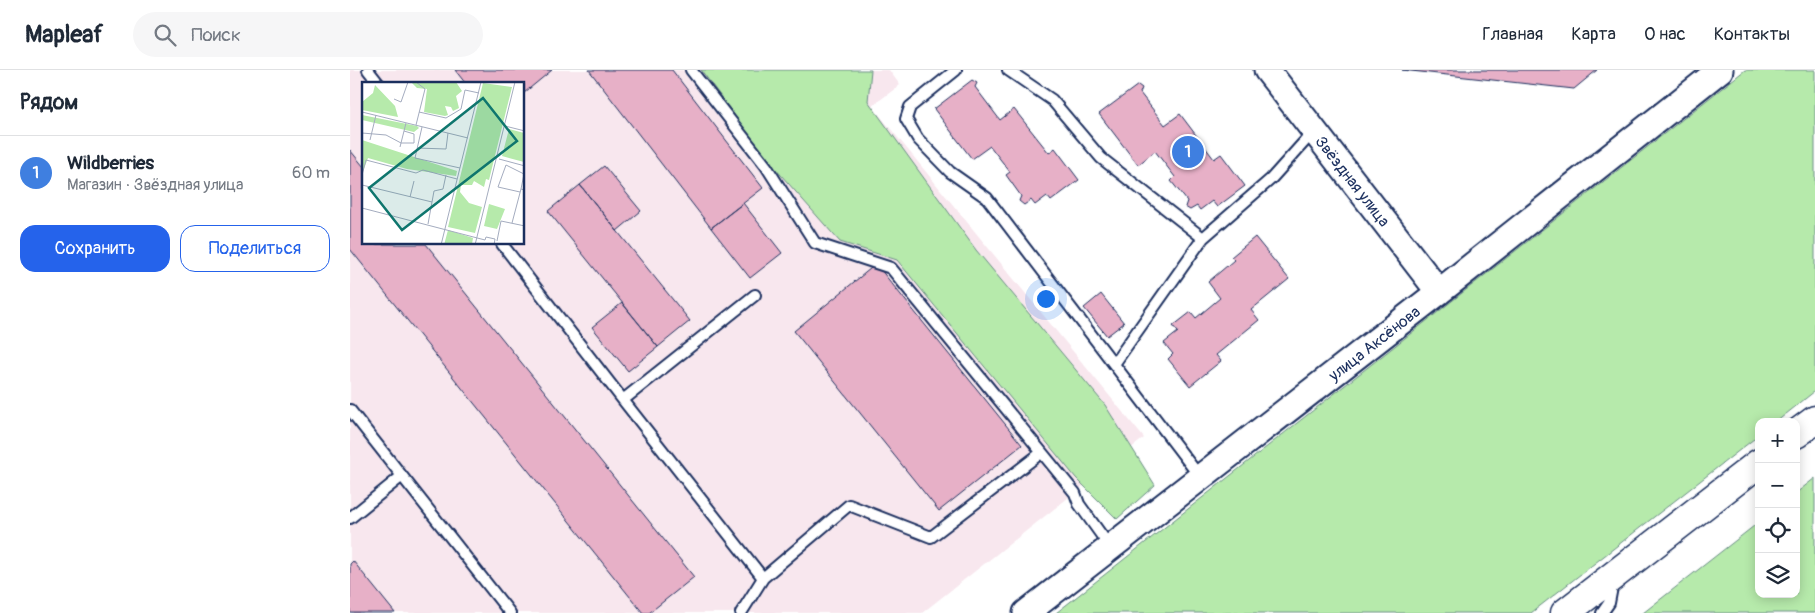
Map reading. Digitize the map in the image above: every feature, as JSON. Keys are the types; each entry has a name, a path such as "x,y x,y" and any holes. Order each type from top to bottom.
{"main road":[{"path":"1800,431 1815,420"},
{"path":"1565,613 1755,466"}],"street":[{"name":"Звёздная улица","path":"1267,70 1439,292"},
{"name":"улица Аксёнова","path":"1026,613 1439,292 1720,70"}],"lane":[{"path":"368,70 377,82"},
{"path":"691,70 766,166 815,243 891,268 1075,493 1079,504 1110,548"},
{"path":"956,70 910,107 906,119 918,140 950,172 987,198 1200,478"},
{"path":"1008,70 1052,100 1102,158 1204,238"},
{"path":"1114,364 1204,238 1271,179 1314,131"},
{"path":"503,245 764,578"},
{"path":"623,400 755,295"},
{"path":"350,410 510,613"},
{"path":"741,613 764,578 848,504 931,537 1041,453"},
{"path":"350,518 402,476"},
{"path":"1602,613 1609,603 1615,574"}],"shaded area":[{"path":"350,70 889,70 900,85 872,106 1144,438 922,613 350,613"}],"green space":[{"path":"701,70 871,70 868,101 976,250 1105,405 1155,485 1117,519 1076,478 897,260 840,242 766,158"},
{"path":"1745,70 1815,70 1815,391 1781,418 1755,418 1755,438 1531,613 1056,613"},
{"path":"1815,478 1815,613 1643,613 1755,525 1755,598 1800,598 1800,490"}],"building":[{"path":"455,70 552,70 525,92 525,82 464,82"},
{"path":"589,70 672,70 763,188 711,228"},
{"path":"1402,70 1597,70 1574,89"},
{"path":"972,80 977,83 975,87 1000,120 1014,109 1049,153 1055,148 1079,180 1051,201 1047,196 1035,205 1031,200 1024,205 1019,201 1021,196 1006,175 1010,172 990,146 972,159 934,109"},
{"path":"1138,85 1142,88 1140,93 1165,125 1180,114 1214,159 1221,154 1245,186 1217,207 1212,201 1200,210 1197,206 1190,210 1185,207 1187,201 1171,181 1175,177 1155,151 1138,165 1099,114"},
{"path":"350,150 362,165 362,245 427,245 694,577 649,613 643,613 350,249"},
{"path":"604,166 641,211 617,231 580,185"},
{"path":"580,185 690,321 658,347 548,211"},
{"path":"743,203 782,253 750,278 711,228"},
{"path":"1255,237 1289,279 1251,310 1259,320 1216,355 1221,361 1190,386 1168,359 1173,354 1164,343 1178,332 1173,326 1191,312 1196,318 1220,298 1208,282 1234,260 1231,257"},
{"path":"876,264 1022,445 939,511 794,331"},
{"path":"1101,294 1124,323 1107,336 1084,308"},
{"path":"622,303 658,347 628,371 592,327"},
{"path":"353,561 395,613 350,613 350,564"}],"place":[{"name":"Wildberries","path":"1188,152"}]}
